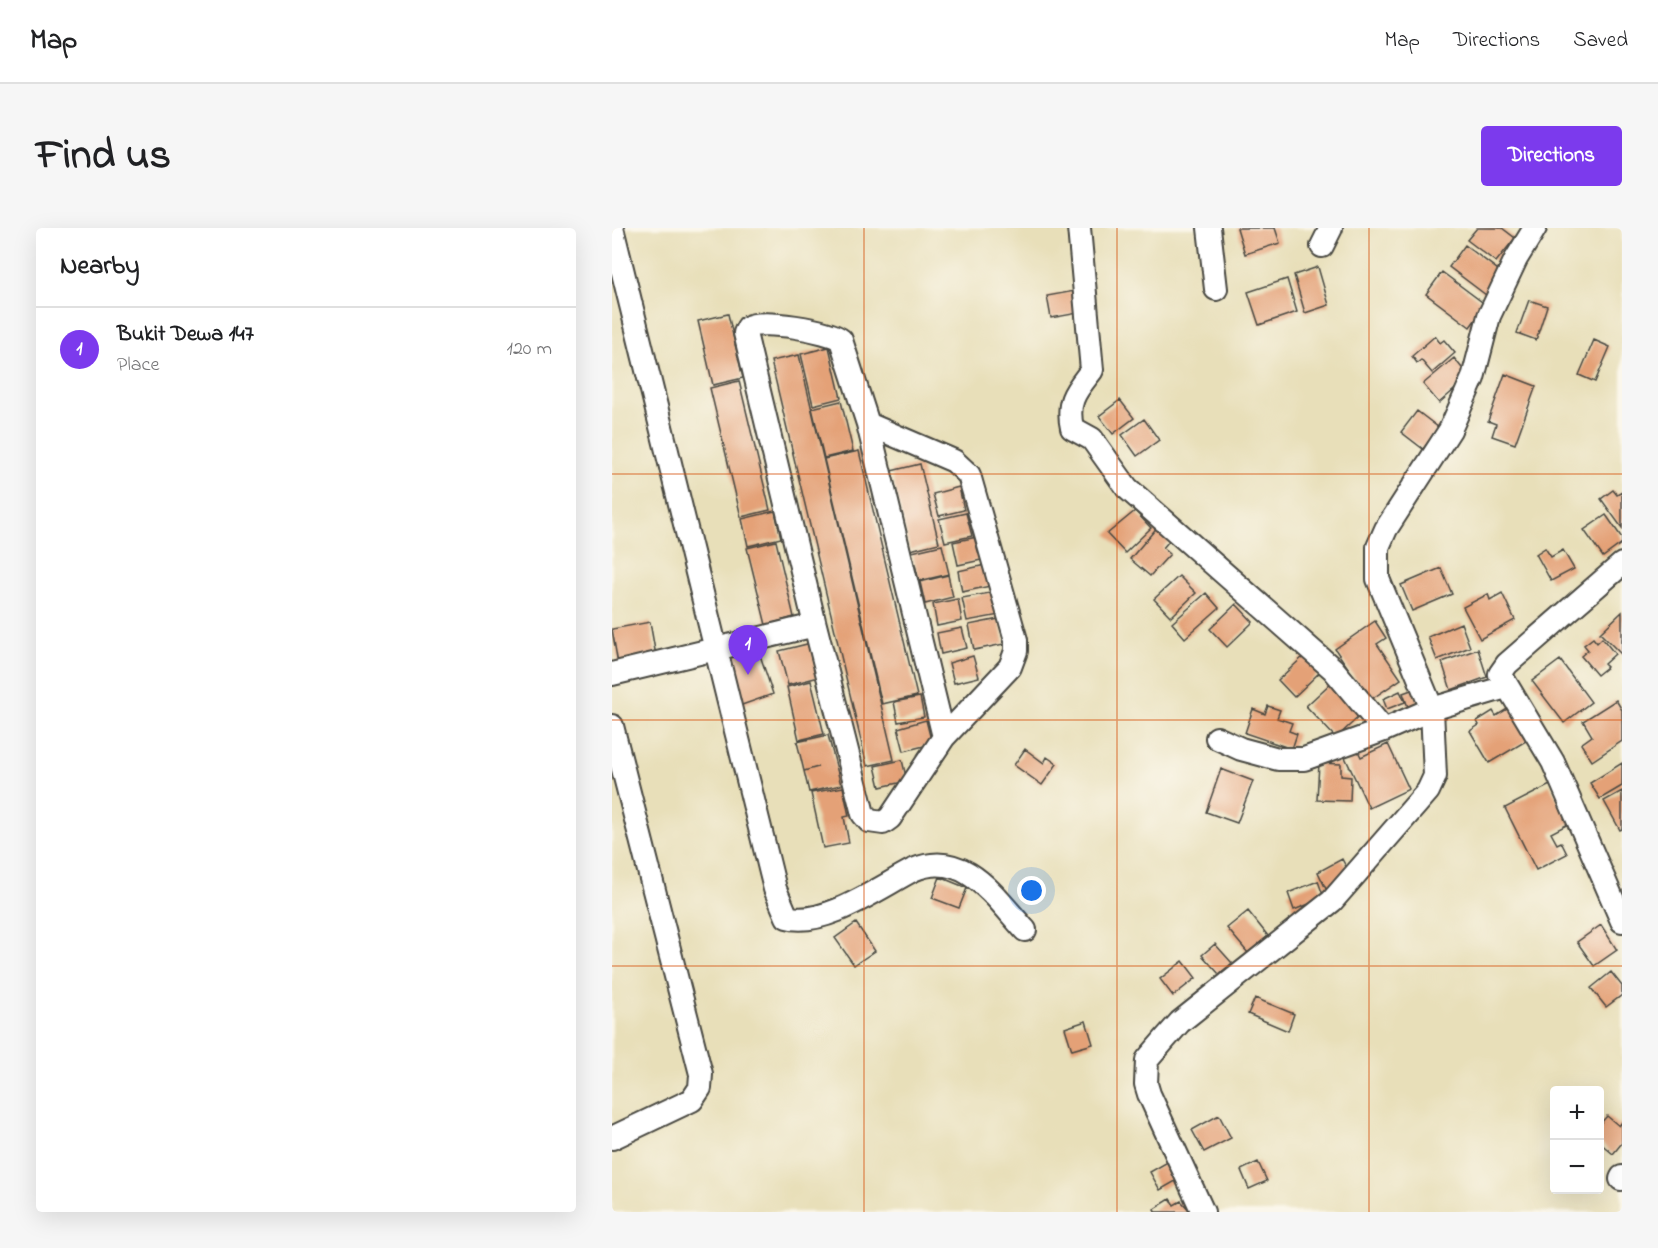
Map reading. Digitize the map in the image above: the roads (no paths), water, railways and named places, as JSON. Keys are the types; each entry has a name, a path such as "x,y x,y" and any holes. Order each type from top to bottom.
{"street":[{"path":"612,228 775,889 787,917 801,920 823,917 913,870 927,864 941,863 959,868 982,883 1025,930"},
{"path":"1079,228 1092,370 1071,399 1068,411 1072,428 1092,439 1127,488 1202,551 1333,669 1384,730"},
{"path":"1209,228 1216,289"},
{"path":"1203,1212 1149,1094 1146,1084 1147,1060 1180,1022 1332,900 1428,791 1435,776 1432,709 1378,579 1378,547 1386,529 1450,430 1473,378 1489,316 1516,259 1534,228"},
{"path":"868,424 954,461 969,475 1016,640 1016,651 1010,667 944,736 890,818 883,823 869,821 863,814 745,333 748,327 758,322 836,336 841,340 868,424 944,736"},
{"path":"1622,564 1507,664 1500,674 1553,762 1617,891 1622,921"},
{"path":"612,674 815,625"},
{"path":"1217,738 1240,749 1278,759 1304,759 1384,730 1432,709 1506,687"},
{"path":"612,726 701,1074 700,1088 692,1100 612,1137"}],"place":[{"name":"Bukit Dewa 147","path":"748,675"}]}
